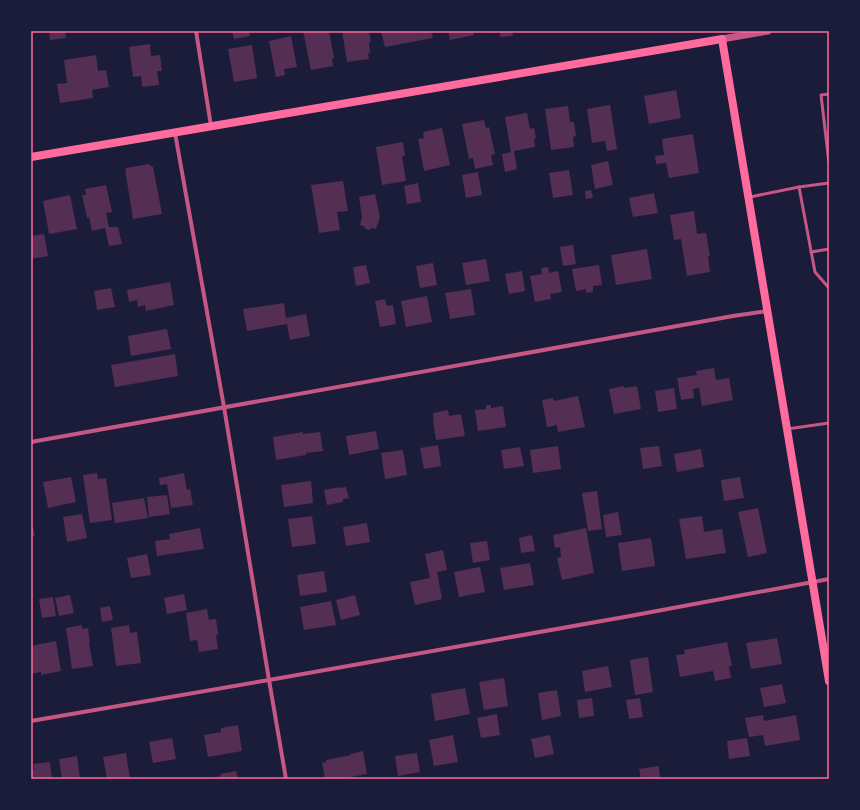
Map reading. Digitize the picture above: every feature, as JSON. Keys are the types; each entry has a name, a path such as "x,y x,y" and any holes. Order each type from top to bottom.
{"main road":[{"path":"31,157 722,39 829,681"}],"street":[{"path":"196,31 212,126"},
{"path":"722,39 768,31"},
{"path":"175,133 224,407 286,779"},
{"path":"31,442 733,316 768,311"},
{"path":"31,721 630,616 829,579"}],"lane":[{"path":"829,94 821,96 827,130 829,163"},
{"path":"748,197 829,183"},
{"path":"799,187 815,272 829,288"},
{"path":"811,252 829,248"},
{"path":"787,429 829,423"}],"building":[{"path":"49,31 65,31 66,38 50,40"},
{"path":"232,31 249,31 250,36 234,39"},
{"path":"303,31 329,31 334,58 332,59 333,66 311,70"},
{"path":"342,31 369,31 371,42 369,42 369,59 347,62"},
{"path":"381,31 431,31 433,38 385,47"},
{"path":"448,31 473,31 474,35 450,40"},
{"path":"489,31 512,31 513,36 500,37 500,32 489,33"},
{"path":"291,36 297,67 284,69 285,75 276,77 269,41"},
{"path":"150,44 151,56 160,55 162,71 157,71 159,85 142,87 141,76 133,77 129,47"},
{"path":"252,45 257,78 234,82 228,49"},
{"path":"96,55 98,71 106,70 109,87 92,90 93,98 60,103 57,84 67,83 64,60"},
{"path":"676,90 681,118 649,124 644,96"},
{"path":"610,105 617,149 607,151 605,141 592,143 587,109"},
{"path":"568,106 570,122 574,122 576,136 573,137 574,147 551,150 545,109"},
{"path":"527,113 530,129 534,128 536,138 534,139 535,147 514,151 517,169 505,172 502,154 511,152 505,117"},
{"path":"484,120 486,128 489,127 495,154 491,155 493,165 475,169 473,158 469,159 462,124"},
{"path":"442,128 450,165 424,171 418,139 424,138 423,132"},
{"path":"693,134 699,173 669,178 666,163 656,164 655,156 664,155 662,139"},
{"path":"403,142 405,156 402,156 406,181 382,185 376,147"},
{"path":"608,161 613,185 595,189 591,165"},
{"path":"148,164 153,167 162,214 133,219 125,169"},
{"path":"569,170 573,195 553,198 549,173"},
{"path":"478,172 482,195 466,198 462,175"},
{"path":"343,181 348,211 337,212 340,230 319,233 311,185"},
{"path":"418,183 421,202 407,204 404,186"},
{"path":"106,185 112,212 106,213 109,227 118,227 122,244 109,246 105,228 92,231 89,217 87,218 82,195 86,195 85,189"},
{"path":"591,190 593,198 586,199 585,191"},
{"path":"654,193 658,213 633,217 629,198"},
{"path":"375,194 380,217 376,229 365,229 365,227 360,225 362,217 359,197"},
{"path":"70,195 77,229 49,234 43,201"},
{"path":"694,211 697,234 706,233 710,256 708,256 710,272 687,276 681,239 674,240 670,215"},
{"path":"44,234 48,256 31,259 31,236"},
{"path":"573,245 576,264 563,266 560,247"},
{"path":"647,249 652,279 616,285 611,255"},
{"path":"486,259 490,281 466,285 462,263"},
{"path":"433,263 437,285 420,288 416,266"},
{"path":"366,265 370,283 356,286 353,267"},
{"path":"599,265 602,285 593,286 593,292 586,293 586,289 576,291 572,269"},
{"path":"548,267 549,273 558,271 562,292 550,294 551,299 535,302 530,276 542,274 541,268"},
{"path":"522,271 525,291 509,294 505,274"},
{"path":"170,282 174,305 146,311 145,305 138,307 137,300 129,302 127,290"},
{"path":"111,288 115,307 97,310 94,291"},
{"path":"471,289 475,315 450,319 445,293"},
{"path":"427,296 432,322 406,327 401,301"},
{"path":"385,299 387,306 393,305 396,324 380,327 375,301"},
{"path":"284,303 286,318 306,314 310,336 290,340 287,324 247,331 243,309"},
{"path":"167,329 171,349 131,356 128,336"},
{"path":"32,340 33,350 31,350 31,341"},
{"path":"175,354 178,376 115,387 111,365"},
{"path":"714,368 716,380 729,378 733,400 702,406 699,388 693,389 694,398 681,400 677,378 697,375 696,371"},
{"path":"624,386 624,388 637,386 641,409 614,414 609,389"},
{"path":"674,388 677,409 658,412 655,391"},
{"path":"578,396 585,427 558,432 557,425 547,427 542,400 553,398 554,401"},
{"path":"486,405 491,405 491,408 503,406 506,427 478,431 475,410 486,409"},
{"path":"448,410 449,416 461,414 465,436 436,440 433,413"},
{"path":"376,431 379,449 349,455 346,436"},
{"path":"303,432 303,434 320,432 323,451 306,453 306,455 276,460 273,437"},
{"path":"438,445 441,466 424,469 420,448"},
{"path":"558,446 561,469 533,473 530,450"},
{"path":"659,446 662,466 643,469 640,448"},
{"path":"520,447 524,466 504,469 501,450"},
{"path":"701,449 704,467 677,472 674,454"},
{"path":"403,450 407,475 385,479 381,453"},
{"path":"97,473 98,479 106,478 112,520 90,523 83,475"},
{"path":"184,473 187,490 190,489 193,505 171,508 167,484 160,485 159,478"},
{"path":"71,477 76,502 48,508 43,482"},
{"path":"740,477 744,498 724,501 721,480"},
{"path":"311,481 313,503 284,507 281,485"},
{"path":"346,487 349,498 343,499 343,502 327,505 324,490"},
{"path":"597,491 602,529 588,531 582,493"},
{"path":"167,495 170,514 149,517 147,497"},
{"path":"144,498 148,518 115,523 112,503"},
{"path":"758,508 767,553 748,557 738,512"},
{"path":"618,512 622,535 606,537 603,515"},
{"path":"82,514 87,538 67,542 63,517"},
{"path":"312,516 316,544 292,547 288,519"},
{"path":"702,516 704,532 722,529 726,553 686,559 679,519"},
{"path":"367,523 370,542 346,546 343,527"},
{"path":"33,526 35,536 31,537 31,527"},
{"path":"200,528 204,549 157,556 155,541 170,539 169,534"},
{"path":"586,528 594,573 562,580 557,558 561,557 560,547 555,548 553,535"},
{"path":"532,535 535,551 521,553 519,538"},
{"path":"651,538 655,566 622,571 618,543"},
{"path":"487,541 490,560 473,563 470,543"},
{"path":"443,550 447,570 437,572 442,599 415,605 410,582 430,578 425,554"},
{"path":"147,554 151,575 131,578 127,558"},
{"path":"530,563 534,585 504,590 500,568"},
{"path":"480,567 485,592 459,597 454,572"},
{"path":"324,571 327,592 300,596 297,575"},
{"path":"184,594 187,610 167,614 164,598"},
{"path":"70,595 74,613 59,616 55,598"},
{"path":"355,595 360,615 341,620 336,600"},
{"path":"53,597 56,616 42,618 39,599"},
{"path":"331,601 336,625 304,630 300,607"},
{"path":"110,606 113,620 102,622 100,608"},
{"path":"207,609 209,620 216,619 218,649 199,652 197,640 190,641 186,613"},
{"path":"82,625 82,629 88,628 93,666 72,669 66,628"},
{"path":"129,625 130,633 137,632 141,663 116,666 111,628"},
{"path":"777,638 782,664 751,669 746,643"},
{"path":"56,641 61,671 41,675 41,672 31,674 31,646"},
{"path":"727,642 732,666 729,666 731,678 715,681 713,671 680,677 676,655 685,654 684,650"},
{"path":"648,657 653,692 635,695 630,660"},
{"path":"608,666 612,687 585,692 582,671"},
{"path":"504,678 508,706 484,710 479,682"},
{"path":"782,684 786,703 764,707 760,688"},
{"path":"465,688 470,714 435,721 431,694"},
{"path":"557,690 561,716 542,720 538,693"},
{"path":"592,698 594,716 579,718 577,700"},
{"path":"640,698 643,717 629,719 626,700"},
{"path":"497,714 500,735 481,738 477,718"},
{"path":"763,715 764,721 796,715 800,740 765,746 763,735 749,737 745,718"},
{"path":"238,725 242,751 208,757 204,735 221,732 221,728"},
{"path":"453,735 458,762 434,766 429,740"},
{"path":"550,735 554,754 535,758 531,739"},
{"path":"172,738 176,759 153,763 149,742"},
{"path":"747,738 750,756 729,759 727,741"},
{"path":"363,751 367,774 340,779 325,779 322,763 326,762 326,760"},
{"path":"126,753 130,779 107,779 103,757"},
{"path":"417,753 420,772 398,776 395,756"},
{"path":"77,756 80,779 62,779 59,759"},
{"path":"50,762 52,779 31,779 31,770 34,769 33,764"},
{"path":"659,766 660,779 641,779 639,769"},
{"path":"236,771 238,779 217,779 217,777 221,776 220,774"}]}
